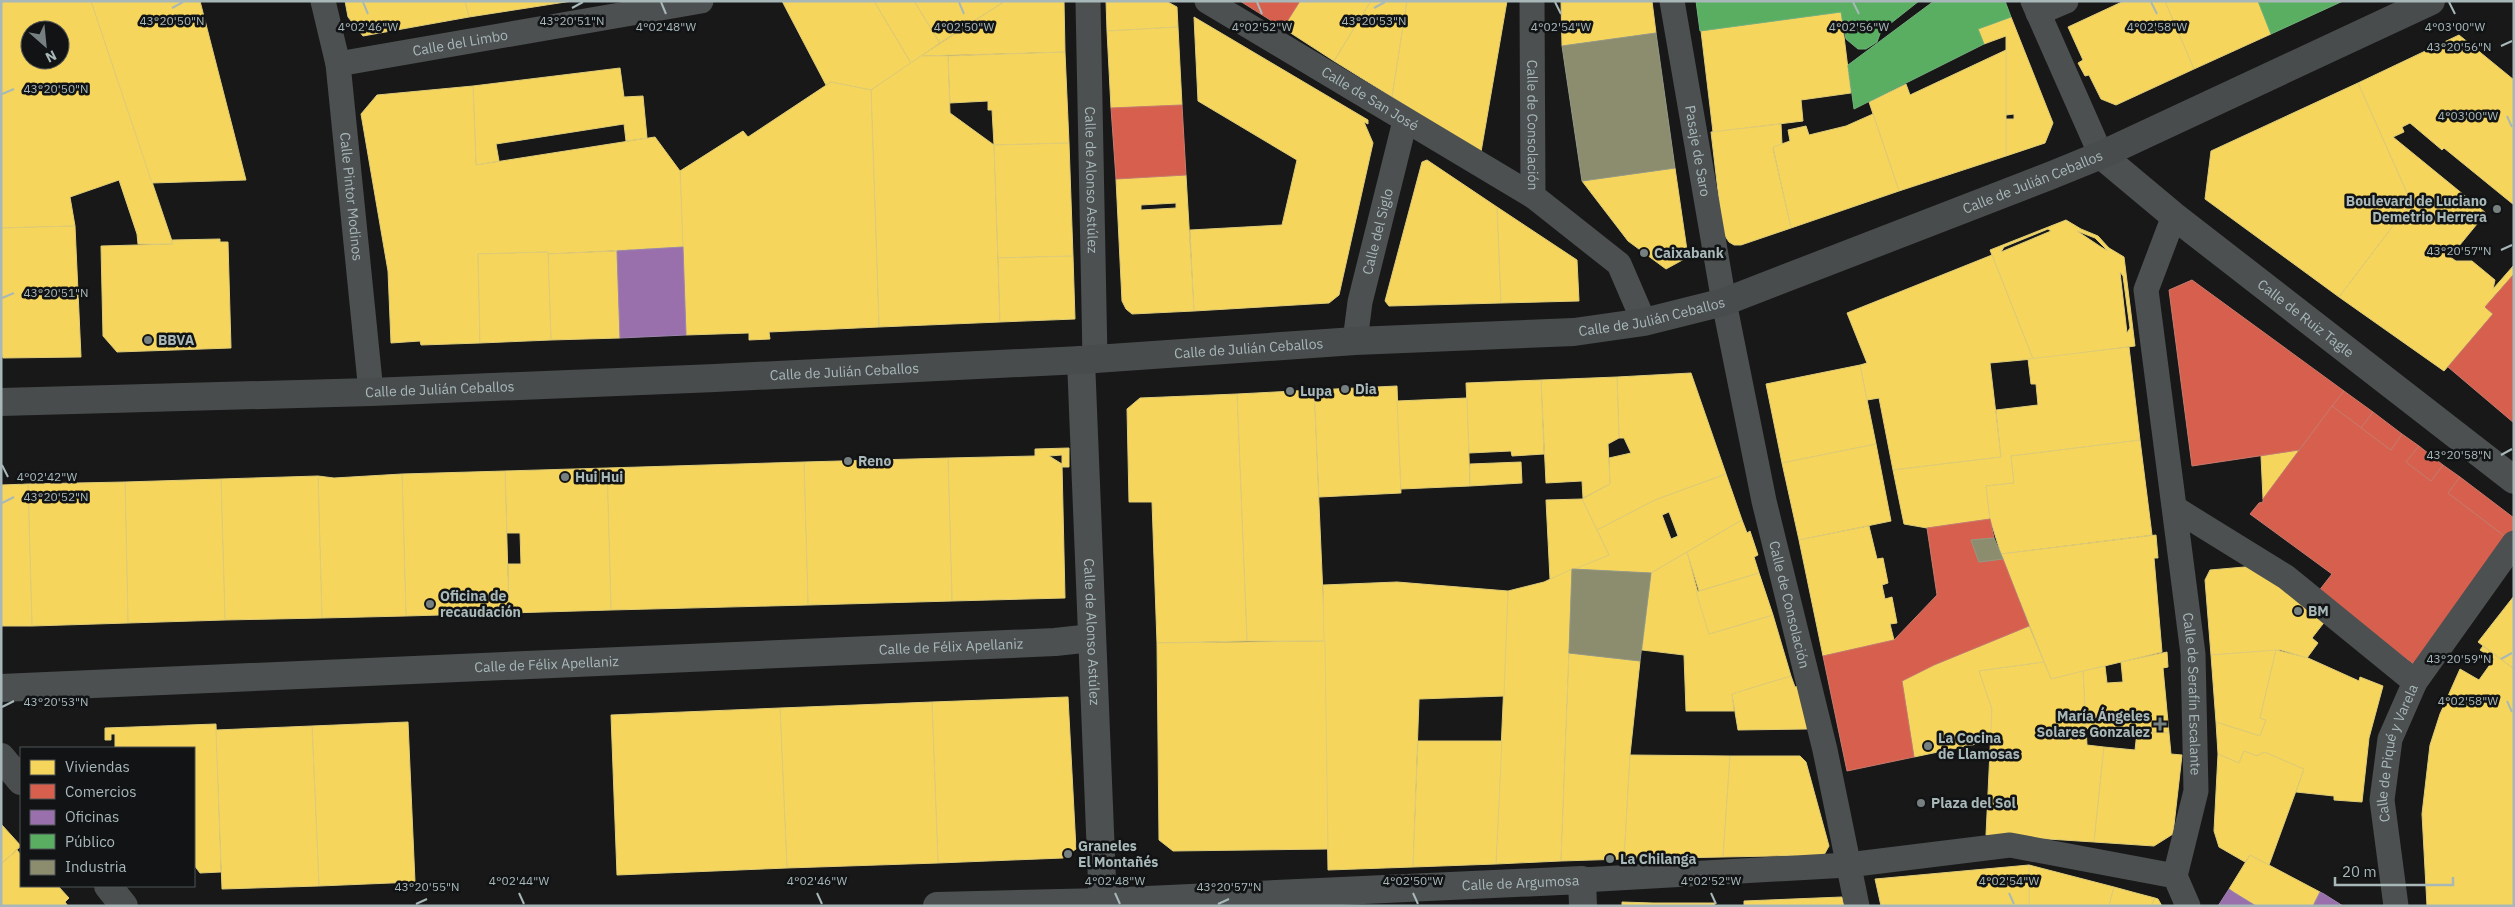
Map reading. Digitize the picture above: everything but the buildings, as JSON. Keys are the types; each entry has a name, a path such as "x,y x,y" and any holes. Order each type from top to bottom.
{"highway":[{"name":"Calle de Julián Ceballos","path":"1,402 370,392 1088,359 1355,341 1574,332 1644,322 1724,302 2101,155 2430,1"}],"main road":[{"path":"1,756 20,780"},
{"path":"109,887 124,906"}],"street":[{"name":"Calle Pintor Modinos","path":"322,1 338,64 370,392"},
{"name":"Calle del Limbo","path":"338,64 702,1"},
{"name":"Calle de Alonso Astúlez","path":"1088,1 1088,359 1092,638 1103,904"},
{"name":"Calle de San José","path":"1207,1 1532,196"},
{"name":"Calle de Consolación","path":"1532,1 1532,196 1619,264 1644,322"},
{"name":"Pasaje de Saro","path":"1672,1 1724,302"},
{"path":"2066,1 2035,7 2101,155"},
{"name":"Calle del Siglo","path":"1355,341 1360,302 1405,121"},
{"name":"Calle de Ruiz Tagle","path":"2101,155 2174,216 2514,480"},
{"name":"Calle de Serafín Escalante","path":"2174,216 2146,290 2176,509 2192,654 2196,791 2175,876"},
{"name":"Calle de Consolación","path":"1724,302 1764,501 1825,750 1857,906"},
{"path":"2176,509 2286,577 2415,682"},
{"name":"Calle de Piqué y Varela","path":"2396,906 2382,800 2390,739 2415,682 2514,543"},
{"name":"Calle de Félix Apellaniz","path":"1,688 1055,642 1092,638"},
{"path":"1848,865 2010,845 2175,876 2188,906"},
{"name":"Calle de Argumosa","path":"937,906 1583,893 1848,865"}],"place":[{"name":"Boulevard de Luciano Demetrio Herrera","path":"2497,209"},
{"name":"Caixabank","path":"1644,253"},
{"name":"BBVA","path":"148,340"},
{"name":"Dia","path":"1345,389"},
{"name":"Lupa","path":"1290,391"},
{"name":"Reno","path":"848,461"},
{"name":"Hui Hui","path":"565,477"},
{"name":"Oficina de recaudación","path":"430,604"},
{"name":"BM","path":"2298,611"},
{"name":"María Ángeles Solares Gonzalez","path":"2160,724"},
{"name":"La Cocina de Llamosas","path":"1928,746"},
{"name":"Plaza del Sol","path":"1921,803"},
{"name":"Graneles El Montañés","path":"1068,854"},
{"name":"La Chilanga","path":"1610,859"}]}
